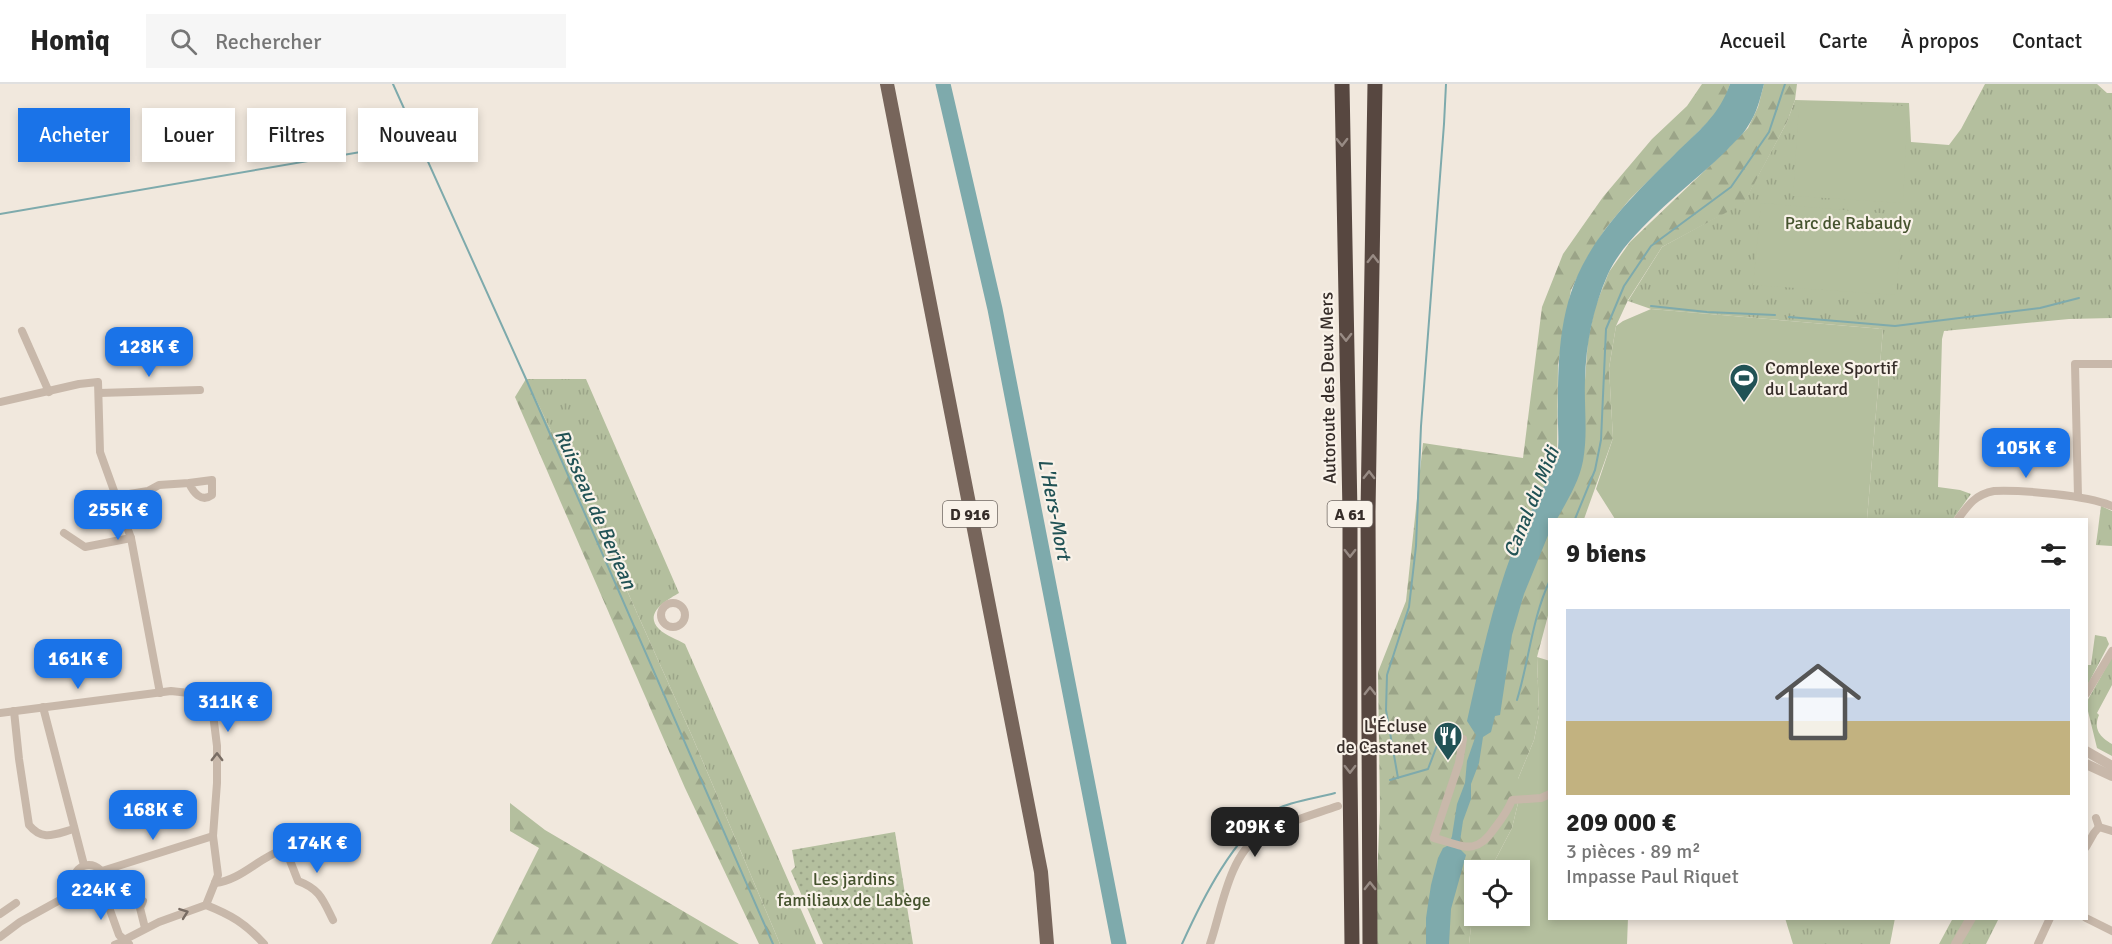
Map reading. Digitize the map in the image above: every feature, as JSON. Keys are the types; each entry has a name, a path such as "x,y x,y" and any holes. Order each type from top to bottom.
{"highway":[{"name":"Autoroute des Deux Mers","path":"1342,84 1350,513 1352,944"},
{"name":"A 61","path":"1370,944 1368,512 1375,84"}],"main road":[{"name":"D 916","path":"887,84 1041,872 1047,944"}],"street":[{"path":"22,331 49,392"},
{"path":"2078,497 2075,364 2112,364"},
{"path":"0,402 79,384 98,382 100,452 131,538 160,693"},
{"path":"99,393 200,390"},
{"path":"117,496 148,491 159,485 189,483"},
{"path":"1959,518 1974,499 1981,494 1994,491 2078,497 2112,506"},
{"path":"64,533 85,547 131,538"},
{"path":"2088,691 2112,651"},
{"path":"0,713 171,691 189,693 202,698 209,705 213,714 217,746 213,836 218,875 206,905"},
{"path":"43,707 84,866"},
{"path":"14,711 18,759 29,825 35,833 43,836 74,829"},
{"path":"1463,739 1459,764 1434,838 1465,846 1476,846 1486,841 1512,800 1548,796"},
{"path":"2088,752 2112,766"},
{"path":"2088,765 2112,776"},
{"path":"1210,944 1238,861 1250,843 1276,829 1338,806"},
{"path":"2096,818 2099,827"},
{"path":"2099,827 2112,831"},
{"path":"2088,844 2099,827"},
{"path":"102,871 213,836"},
{"path":"214,883 226,882 240,876 265,856 282,850 286,853 298,881 311,885 317,890 333,920"},
{"path":"102,888 90,895 78,890 74,882 75,874 84,866 93,865 102,871 104,879 102,888 119,934 126,942"},
{"path":"0,936 20,922 78,890"},
{"path":"143,901 140,908 145,928"},
{"path":"0,914 16,903"},
{"path":"114,944 126,942 145,928 206,905 238,920 264,944"},
{"path":"2088,919 2112,931"},
{"path":"1956,944 1970,920"},
{"path":"2038,944 2049,920"}],"green space":[{"path":"1702,84 1730,84 1724,102 1712,118 1630,199 1606,228 1571,290 1558,365 1557,456 1552,470 1585,380 1588,340 1595,307 1609,272 1630,242 1748,128 1758,107 1764,84 1797,84 1795,100 1787,122 1744,203 1662,247 1628,300 1616,326 1609,368 1613,438 1584,518 1548,518 1548,616 1537,657 1539,715 1534,740 1518,779 1518,803 1512,828 1495,860 1464,860 1464,926 1471,926 1469,944 1376,944 1380,810 1378,672 1406,601 1423,443 1523,458 1542,307 1563,254 1603,197 1652,139 1687,106"},
{"name":"Parc de Rabaudy","path":"1985,84 2097,84 2107,93 2112,93 2112,318 2069,319 1944,331 1938,487 1971,494 1954,518 1867,518 1883,329 1651,309 1628,301 1662,247 1744,202 1787,122 1795,100 1909,103 1911,142 1949,145 1961,129"},
{"path":"1799,102 1908,106 1903,203 1793,196"},
{"path":"1761,203 1903,215 1896,295 1753,285"},
{"name":"Complexe Sportif du Lautard","path":"1651,309 1883,329 1867,518 1614,518 1596,489 1613,438 1609,368 1616,326"},
{"path":"526,379 586,379 679,593 655,612 655,623 665,634 685,644 816,944 780,944 692,736 612,557"},
{"path":"526,379 612,557 692,736 780,944 759,944 685,788 515,397"},
{"path":"2101,506 2112,511 2112,546 2096,545"},
{"path":"2095,635 2106,637 2109,644 2088,684 2088,665 2091,665"},
{"path":"1537,657 1548,660 1548,920 1628,920 1627,944 1469,944 1471,926 1530,926 1530,860 1495,860 1512,828 1518,803 1518,779 1534,740 1539,715"},
{"path":"2112,657 2112,685 2097,713 2099,715 2097,728 2101,735 2112,744 2112,756 2097,748 2088,711 2088,699"},
{"path":"510,803 545,830 739,944 491,944 539,848 510,831"},
{"name":"Les jardins familiaux de Labège","path":"895,832 913,944 823,944 791,871 795,867 792,850"},
{"path":"1786,920 1895,920 1890,944 1793,944"},
{"path":"1952,920 1998,920 1986,944 1939,944"}],"water":[{"path":"1730,84 1764,84 1758,106 1744,132 1630,241 1617,257 1603,287 1594,313 1587,353 1585,441 1581,469 1558,518 1548,518 1548,535 1524,594 1512,635 1500,715 1495,716 1491,732 1483,737 1479,763 1471,784 1471,799 1463,821 1459,848 1466,855 1451,909 1449,944 1426,944 1426,918 1431,885 1438,858 1443,848 1449,845 1452,836 1457,804 1465,783 1467,761 1476,735 1467,721 1493,613 1513,550 1552,471 1557,456 1560,348 1571,292 1587,257 1617,215 1707,122 1720,105"}],"waterway":[{"name":"Ruisseau de Berjean","path":"393,84 526,379 773,944"},
{"name":"L'Hers-Mort","path":"943,84 995,309 1119,944"},
{"path":"1398,778 1386,710 1387,675 1409,607 1416,546 1421,426 1446,84"},
{"path":"1575,518 1595,470 1601,440 1606,329 1624,286 1651,246 1731,187 1769,132 1785,84"},
{"path":"0,214 358,152"},
{"path":"1789,317 1895,326 2040,308 2079,298"},
{"path":"1651,306 1707,312 1775,315"},
{"path":"1517,700 1539,609 1548,585"},
{"path":"1390,780 1428,769 1441,735 1454,732"},
{"path":"1182,944 1209,889 1233,851 1247,834 1262,820 1283,806 1335,793"}],"place":[{"name":"Complexe Sportif du Lautard","path":"1744,404"},
{"name":"L'Écluse de Castanet","path":"1448,762"}],"water label":[{"name":"Canal du Midi","path":"1531,502"}]}
